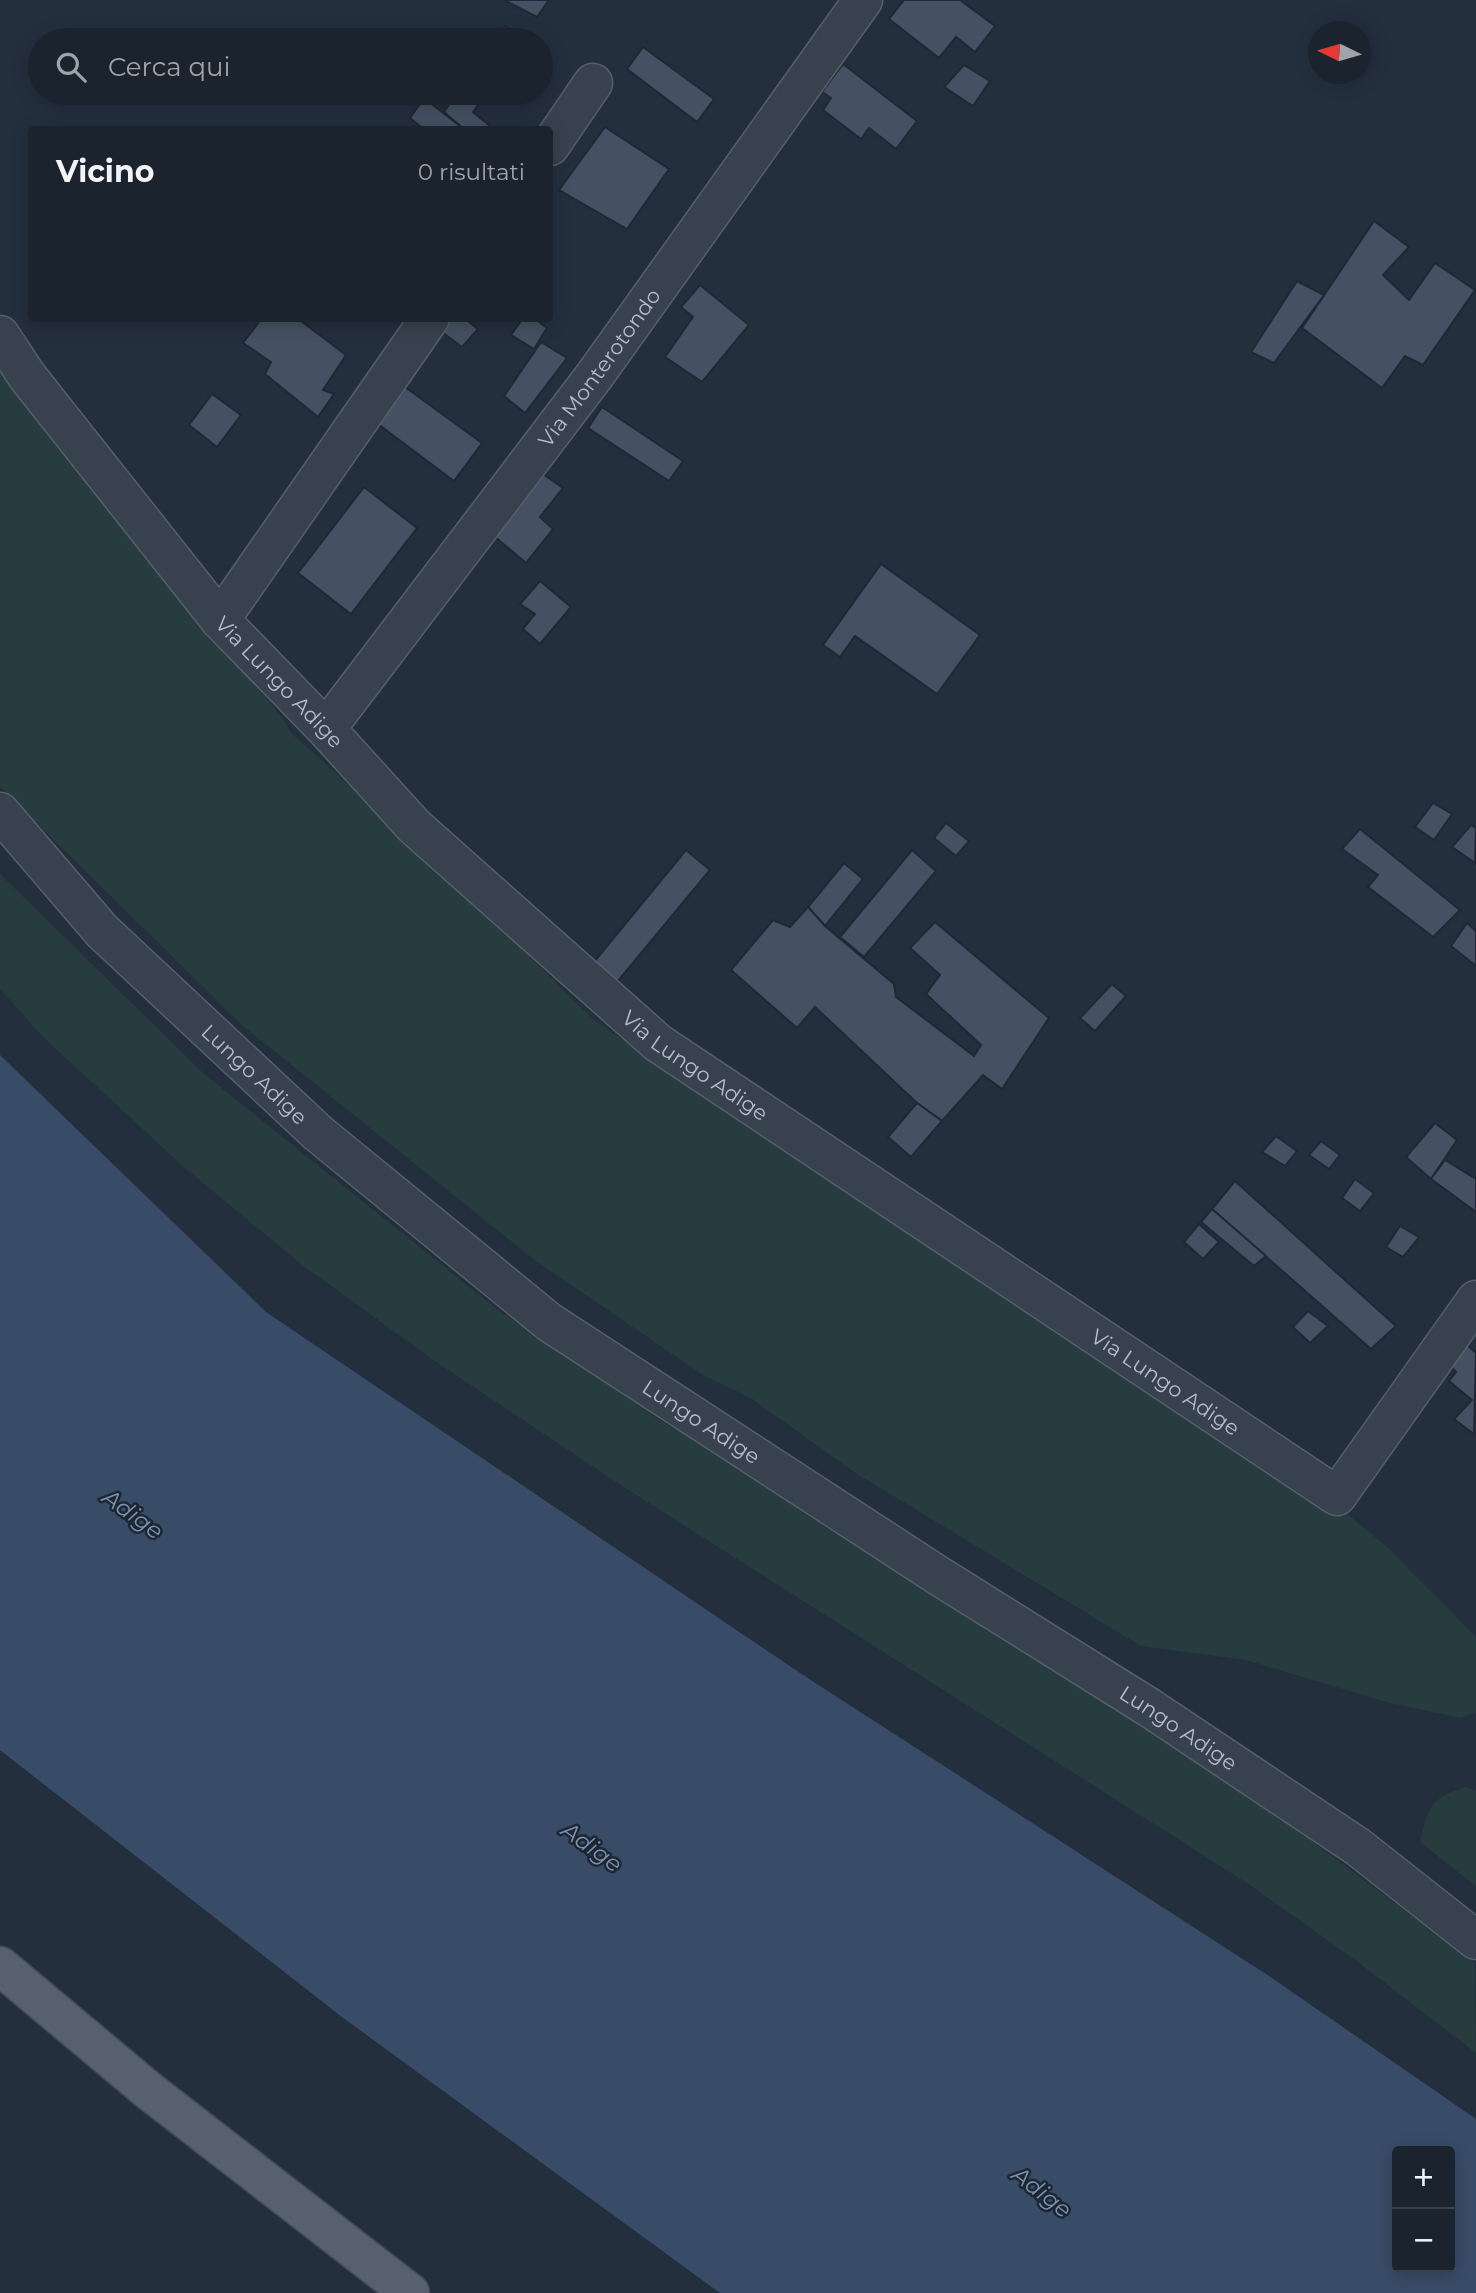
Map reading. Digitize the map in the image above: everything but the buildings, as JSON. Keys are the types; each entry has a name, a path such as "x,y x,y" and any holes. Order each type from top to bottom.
{"main road":[{"path":"0,1966 148,2090 410,2293"}],"street":[{"name":"Via Monterotondo","path":"326,729 596,375 863,0"},
{"path":"553,142 593,83"},
{"path":"220,620 426,322"},
{"name":"Via Lungo Adige","path":"0,335 27,376 220,620 326,729 414,826 658,1044 1337,1496 1476,1300"},
{"name":"Lungo Adige","path":"0,812 102,932 318,1133 549,1322 927,1569 1150,1708 1359,1847 1476,1940"}],"green space":[{"path":"0,358 35,410 283,719 291,733 425,854 594,1020 1195,1424 1267,1466 1313,1486 1386,1546 1476,1637 1476,1712 1461,1718 1390,1703 1246,1660 1141,1646 854,1472 751,1398 703,1375 536,1261 243,1026 0,787"},
{"path":"0,874 203,1073 498,1310 672,1428 720,1452 820,1524 1113,1701 1160,1739 1257,1800 1475,1963 1476,2053 1354,1959 1247,1883 619,1484 432,1359 301,1264 184,1167 42,1036 0,989"},
{"path":"1466,1787 1476,1791 1476,1886 1420,1842 1432,1806 1444,1796"}],"water":[{"name":"Adige","path":"0,1055 266,1312 803,1675 1269,1976 1476,2119 1476,2293 720,2293 342,2017 0,1750"}]}
